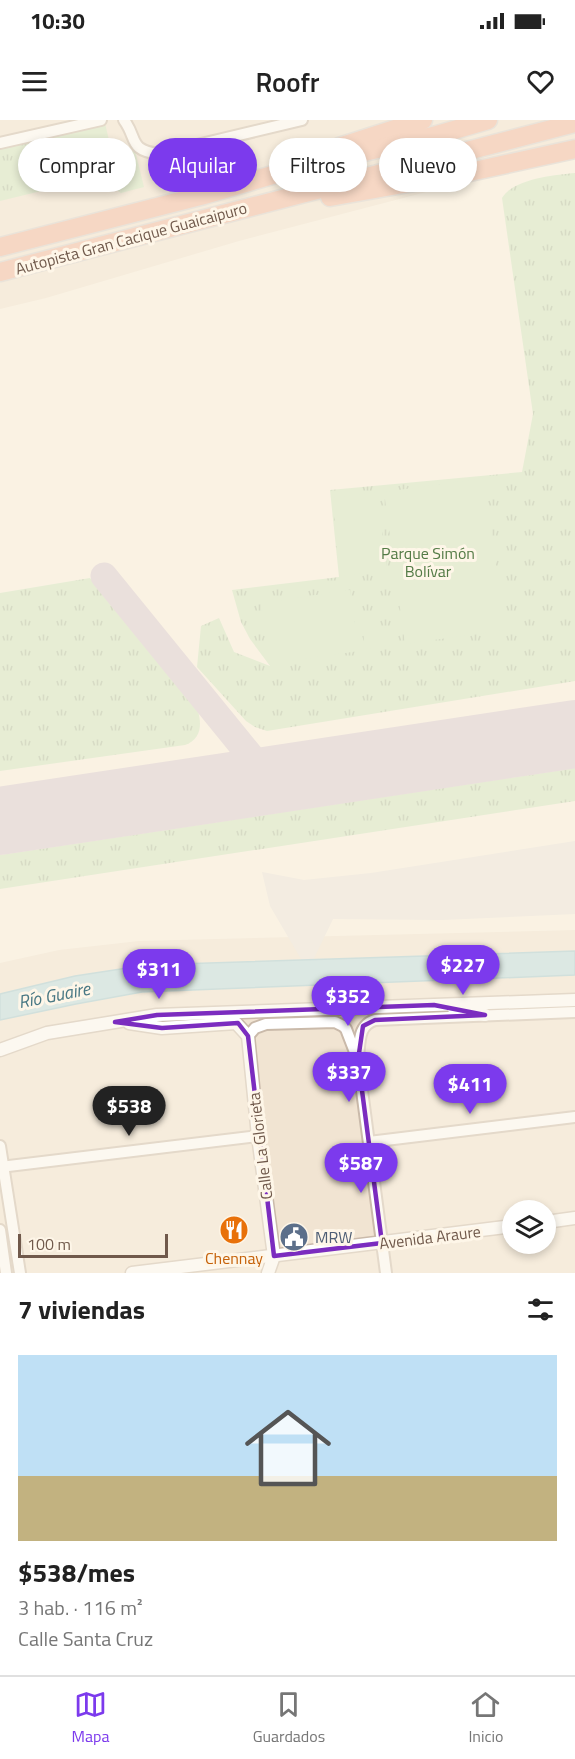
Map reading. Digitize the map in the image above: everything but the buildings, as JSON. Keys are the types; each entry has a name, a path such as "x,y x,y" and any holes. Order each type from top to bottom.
{"highway":[{"path":"367,138 423,120"},
{"name":"Autopista Gran Cacique Guaicaipuro","path":"367,151 488,120"},
{"name":"Autopista Gran Cacique Guaicaipuro","path":"367,176 575,123"},
{"path":"367,190 575,149"},
{"name":"Autopista Gran Cacique Guaicaipuro","path":"0,247 269,176"},
{"path":"305,192 331,197 358,192"},
{"name":"Autopista Gran Cacique Guaicaipuro","path":"0,272 305,192"}],"street":[{"path":"0,143 101,120"},
{"path":"124,120 138,148 159,154 302,120"},
{"path":"0,1050 47,1033 157,1015 575,1000"},
{"path":"434,1005 485,1015"},
{"path":"358,1060 363,1028 368,1022 375,1020 575,1012"},
{"path":"116,1022 162,1028 236,1023 248,1035 255,1028 266,1024 335,1022 343,1026 358,1060 386,1273"},
{"name":"Calle La Glorieta","path":"248,1035 258,1136 274,1256"},
{"path":"369,1142 575,1117"},
{"path":"2,1167 258,1136"},
{"path":"0,1146 20,1273"},
{"path":"556,1221 575,1218"},
{"name":"Avenida Araure","path":"133,1273 502,1227"},
{"path":"0,1230 6,1273"},
{"path":"268,1273 274,1256"}],"highlighted area":[{"path":"434,1005 485,1015 375,1020 363,1026 358,1060 382,1243 274,1256 248,1036 238,1023 162,1028 115,1022 157,1015"}],"shaded area":[{"path":"0,120 575,120 575,151 477,179 477,138 379,138 379,192 426,192 239,241 46,298 0,309"},
{"path":"575,841 575,914 442,920 333,919 308,971 270,906 262,872 304,880 371,873"},
{"path":"575,930 575,1273 0,1273 0,963 59,950 139,941"}],"green space":[{"path":"105,123 108,138 42,138"},
{"path":"18,144 18,192 37,192 0,201 0,148"},
{"path":"136,155 144,187 136,189"},
{"name":"Parque Simón Bolívar","path":"575,173 575,681 267,731 255,727 246,721 197,667 201,626 219,618 234,652 270,666 250,639 241,622 232,590 339,577 330,490 522,472 533,414 502,198 515,186 524,182"},
{"path":"484,478 505,630 405,644 384,492"},
{"path":"377,492 387,570 342,576 332,498"},
{"path":"573,564 575,580 555,584 552,568"},
{"path":"534,570 538,585 526,589 522,573"},
{"path":"90,578 198,711 199,731 194,739 185,745 0,771 0,593"},
{"path":"350,590 359,651 269,664 261,603"},
{"path":"395,626 398,644 365,649 363,631"},
{"path":"575,768 575,801 0,889 0,855"}],"water":[{"name":"Río Guaire","path":"575,951 575,975 142,992 0,1020 0,994 75,976 147,965"}],"taxiway":[{"path":"104,576 270,780"}],"runway":[{"path":"0,821 575,734"}],"place":[{"name":"Chennay","path":"234,1230"},
{"name":"MRW","path":"294,1237"}]}
